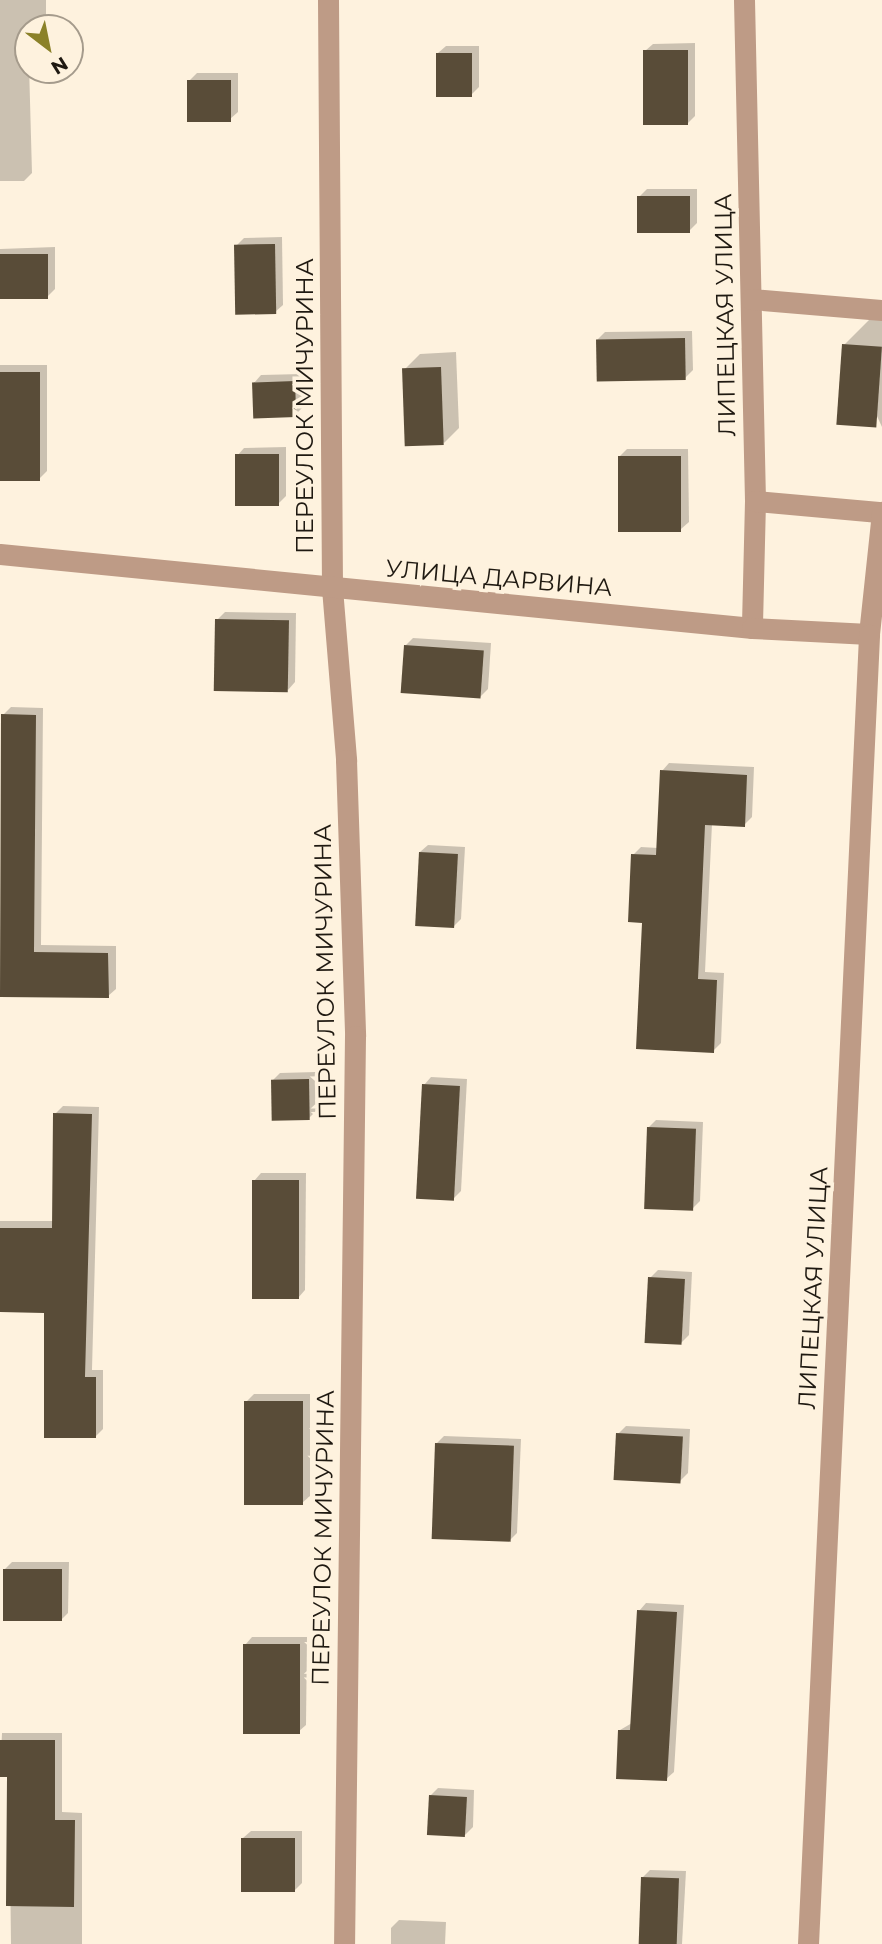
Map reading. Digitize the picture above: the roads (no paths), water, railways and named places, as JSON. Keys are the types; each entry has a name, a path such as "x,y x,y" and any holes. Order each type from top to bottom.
{"street":[{"name":"ПЕРЕУЛОК МИЧУРИНА","path":"328,0 332,588 346,760 355,1037 344,1944"},
{"name":"ЛИПЕЦКАЯ УЛИЦА","path":"744,0 755,501 752,628"},
{"path":"751,299 882,310"},
{"path":"755,501 881,512 869,634"},
{"name":"УЛИЦА ДАРВИНА","path":"0,554 752,628 869,634"},
{"name":"ЛИПЕЦКАЯ УЛИЦА","path":"808,1944 869,634"}]}
